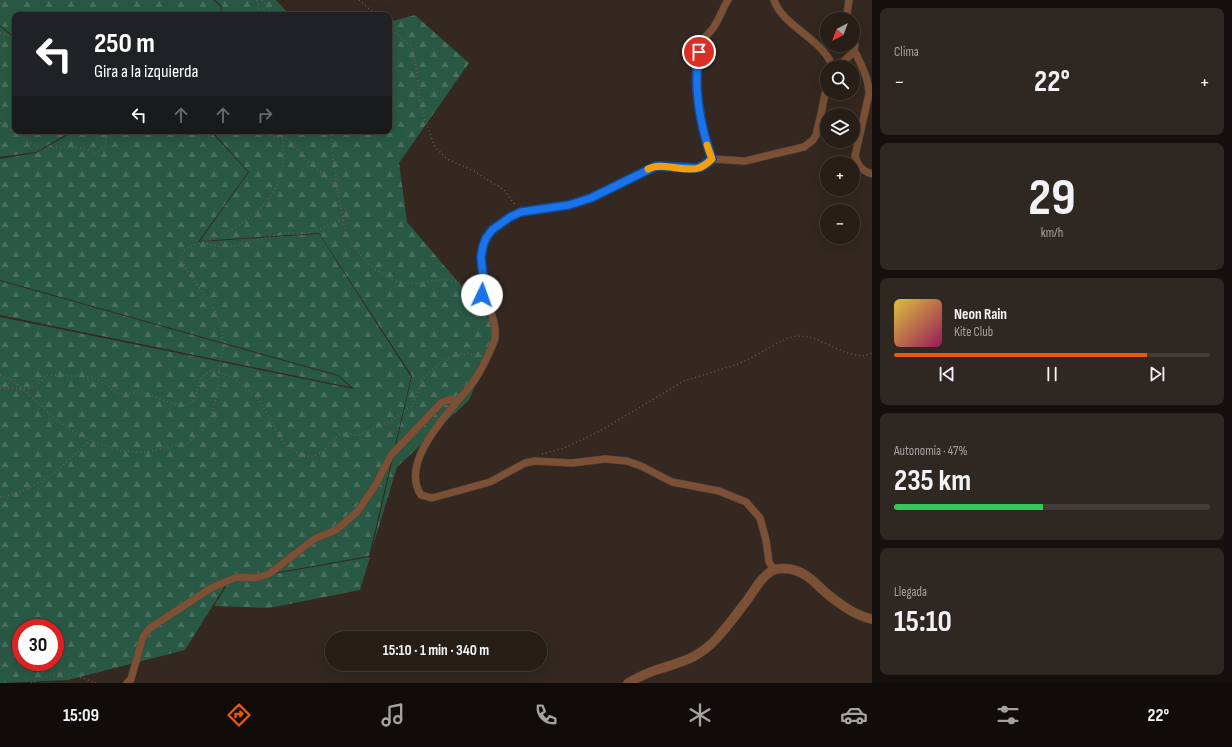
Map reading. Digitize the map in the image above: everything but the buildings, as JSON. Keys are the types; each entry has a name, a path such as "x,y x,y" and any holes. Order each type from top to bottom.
{"street":[{"path":"712,159 704,138 699,111 696,75 697,63 703,40 715,26 728,0"},
{"path":"774,0 777,8 783,15 823,49 830,60"},
{"path":"847,12 849,0"},
{"path":"845,60 854,52 867,78 869,94 855,156 862,170 872,174"},
{"path":"774,570 769,562 766,540 760,518 746,502 718,491 672,482 628,461 605,459 572,463 535,461 525,463 490,482 432,498 421,495 416,488 418,458 431,435 472,384 485,363 495,340 495,328 488,305 482,295 484,287 481,257 486,238 492,230 500,223 521,212 569,205 591,198 656,166 697,168 703,166 712,159 745,161 799,148 809,144 816,135 824,100"},
{"path":"127,683 131,679 143,636 150,628 211,588 237,577 255,578 269,574 314,539 336,530 357,512 375,486 391,455 405,439 441,403 450,399 456,402"},
{"path":"630,683 655,671 686,662 703,652 736,616 764,577 774,570 789,569 805,574 840,604 860,615 872,619"}],"path":[{"path":"257,0 259,12"},
{"path":"262,0 271,12"},
{"path":"359,0 373,12"},
{"path":"392,30 412,48 416,66 421,108 435,147 447,159 474,171 504,190 521,212"},
{"path":"0,33 12,36"},
{"path":"0,123 12,131"},
{"path":"17,134 36,146 46,150 56,147 80,148 97,153 105,146 107,134"},
{"path":"267,134 283,140 288,140 307,160 331,181 338,191"},
{"path":"0,375 10,379 23,389 55,419 72,431 90,440 122,451 146,452 187,443 204,429 210,419 216,395 223,351 222,327 212,305 186,269 181,257 184,251 237,226 262,208 280,179 284,149 282,134"},
{"path":"331,134 333,160 345,232 366,262 395,281 410,283 423,283 435,280 458,282 472,288 482,295"},
{"path":"203,242 209,245 225,246 246,244 284,233 300,234 313,232 343,220"},
{"path":"535,461 537,456 564,448 598,432 684,381 747,360 785,339 797,336 808,337 816,339 844,352 856,355 864,356 872,353"},
{"path":"0,388 23,389 36,386 47,375 94,377 106,384 116,393 125,395 138,391 178,405 188,405 194,400 201,378 210,371 219,372 233,378 256,395 286,445 298,453 310,457 323,452 337,436 346,434 358,436 391,421 412,406 422,380 442,361 456,355 470,353 485,363"},
{"path":"0,497 28,489 48,478 90,440"},
{"path":"31,683 53,674 66,672 96,683"}],"green space":[{"path":"0,0 213,0 221,7 220,12 12,12 12,35 0,25"},
{"path":"215,0 276,0 287,12 221,12 222,6"},
{"path":"415,15 469,63 399,163 407,222 499,330 469,400 397,467 372,549 412,376 319,233 200,241 249,172 215,134 392,134 392,21"},
{"path":"0,26 12,36 12,134 67,134 36,152 0,157"},
{"path":"70,134 213,134 248,172 198,242 319,234 411,377 369,556 228,581 185,650 68,680 0,683 0,317 354,389 338,375 0,280 0,159 36,153"},
{"path":"0,281 338,376 350,387 0,315"},
{"path":"370,557 360,590 269,608 214,606 229,582"}],"slow traffic":[{"path":"648,169 656,166 692,169 703,166 712,159 707,145"}],"route":[{"path":"482,295 484,287 481,257 483,246 486,238 492,230 510,217 521,212 569,205 591,198 651,167 662,166 692,169 703,166 712,159 704,138 699,111 696,75 699,52"}]}
